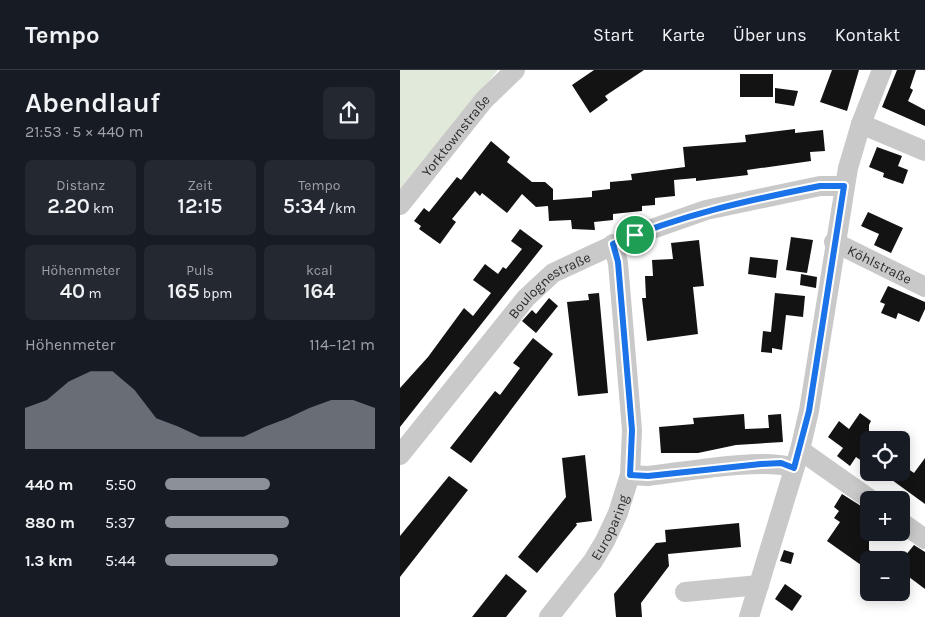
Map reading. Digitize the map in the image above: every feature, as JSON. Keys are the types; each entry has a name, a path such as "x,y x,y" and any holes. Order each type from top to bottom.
{"street":[{"name":"Yorktownstraße","path":"400,205 484,100 515,70"},
{"path":"749,617 797,459 809,411 834,242 848,168 861,124 882,70"},
{"path":"861,124 925,151"},
{"name":"Boulognestraße","path":"400,455 539,284 553,274 613,244 659,225 706,210 820,186 844,186"},
{"name":"Köhlstraße","path":"834,242 925,287"},
{"name":"Europaring","path":"549,617 593,561 605,541 618,513 630,475 632,430 618,262 613,244"},
{"path":"630,475 648,476 781,463 797,459 860,494"},
{"path":"910,528 925,539"},
{"path":"685,592 759,585"}],"green space":[{"path":"400,70 498,70 400,189"}],"building":[{"path":"594,70 644,70 605,96 608,100 590,113 572,85"},
{"path":"832,70 859,70 847,111 820,102"},
{"path":"897,70 916,70 910,88 913,90 908,101 925,110 925,126 882,107"},
{"path":"740,74 773,74 773,97 740,97"},
{"path":"775,88 798,91 794,106 775,103"},
{"path":"795,129 795,133 823,130 825,151 810,152 811,161 747,170 748,175 696,181 696,178 674,180 675,196 655,198 655,205 642,206 642,211 613,214 613,220 594,222 595,230 572,229 571,220 549,221 548,206 536,207 522,194 507,213 482,193 480,196 475,191 452,219 456,222 440,244 419,229 421,226 414,221 424,208 429,212 457,177 461,180 491,141 510,157 507,162 532,182 545,182 553,189 553,200 592,197 592,191 610,189 610,182 632,180 631,174 685,167 683,147 746,142 745,135"},
{"path":"877,147 902,156 898,166 908,170 903,184 883,177 884,173 869,167"},
{"path":"868,212 903,228 891,253 874,245 879,234 861,226"},
{"path":"520,229 543,246 400,427 400,388 428,357 464,308 473,316 491,293 473,280 485,264 498,274 503,267 506,269 522,249 511,241"},
{"path":"791,237 813,240 807,273 786,270"},
{"path":"699,240 704,286 693,287 698,334 647,341 642,298 646,298 645,276 653,276 652,260 673,259 671,243"},
{"path":"750,257 778,260 776,278 748,274"},
{"path":"801,274 817,277 816,288 800,285"},
{"path":"888,286 925,302 925,309 919,322 898,313 896,319 881,313 885,304 880,302"},
{"path":"599,293 608,393 578,396 567,302 589,300 588,294"},
{"path":"775,293 805,296 803,317 786,315 782,350 772,348 772,353 761,352 763,331 771,332"},
{"path":"549,298 558,306 536,333 522,321 532,310 536,314"},
{"path":"533,338 553,354 471,463 450,448 495,391 500,395 520,368 513,363"},
{"path":"860,413 871,421 869,431 860,431 860,460 856,457 850,466 837,456 843,448 828,437 839,421 849,429"},
{"path":"744,414 745,429 769,428 768,415 781,414 783,442 736,445 698,453 661,453 659,427 694,424 693,418"},
{"path":"585,455 592,521 576,523 577,525 537,573 518,557 566,497 562,458"},
{"path":"925,458 925,504 910,493 910,491 893,481 910,481 910,470 914,473"},
{"path":"449,476 468,490 400,577 400,536"},
{"path":"842,494 860,505 860,541 869,541 870,551 860,551 860,564 827,541 840,522 834,518 839,511 834,507"},
{"path":"739,523 741,547 668,554 669,566 641,603 642,617 616,617 614,594 656,543 666,542 665,530"},
{"path":"914,545 925,552 925,589 910,578 909,551"},
{"path":"784,550 794,553 791,564 780,561"},
{"path":"506,574 527,591 506,617 472,617"},
{"path":"785,584 802,596 792,611 775,599"}],"route":[{"path":"820,186 844,186 809,411 794,468 781,463 648,476 630,475 632,430 619,293 618,262 613,244 635,235 706,210 820,186"}]}
